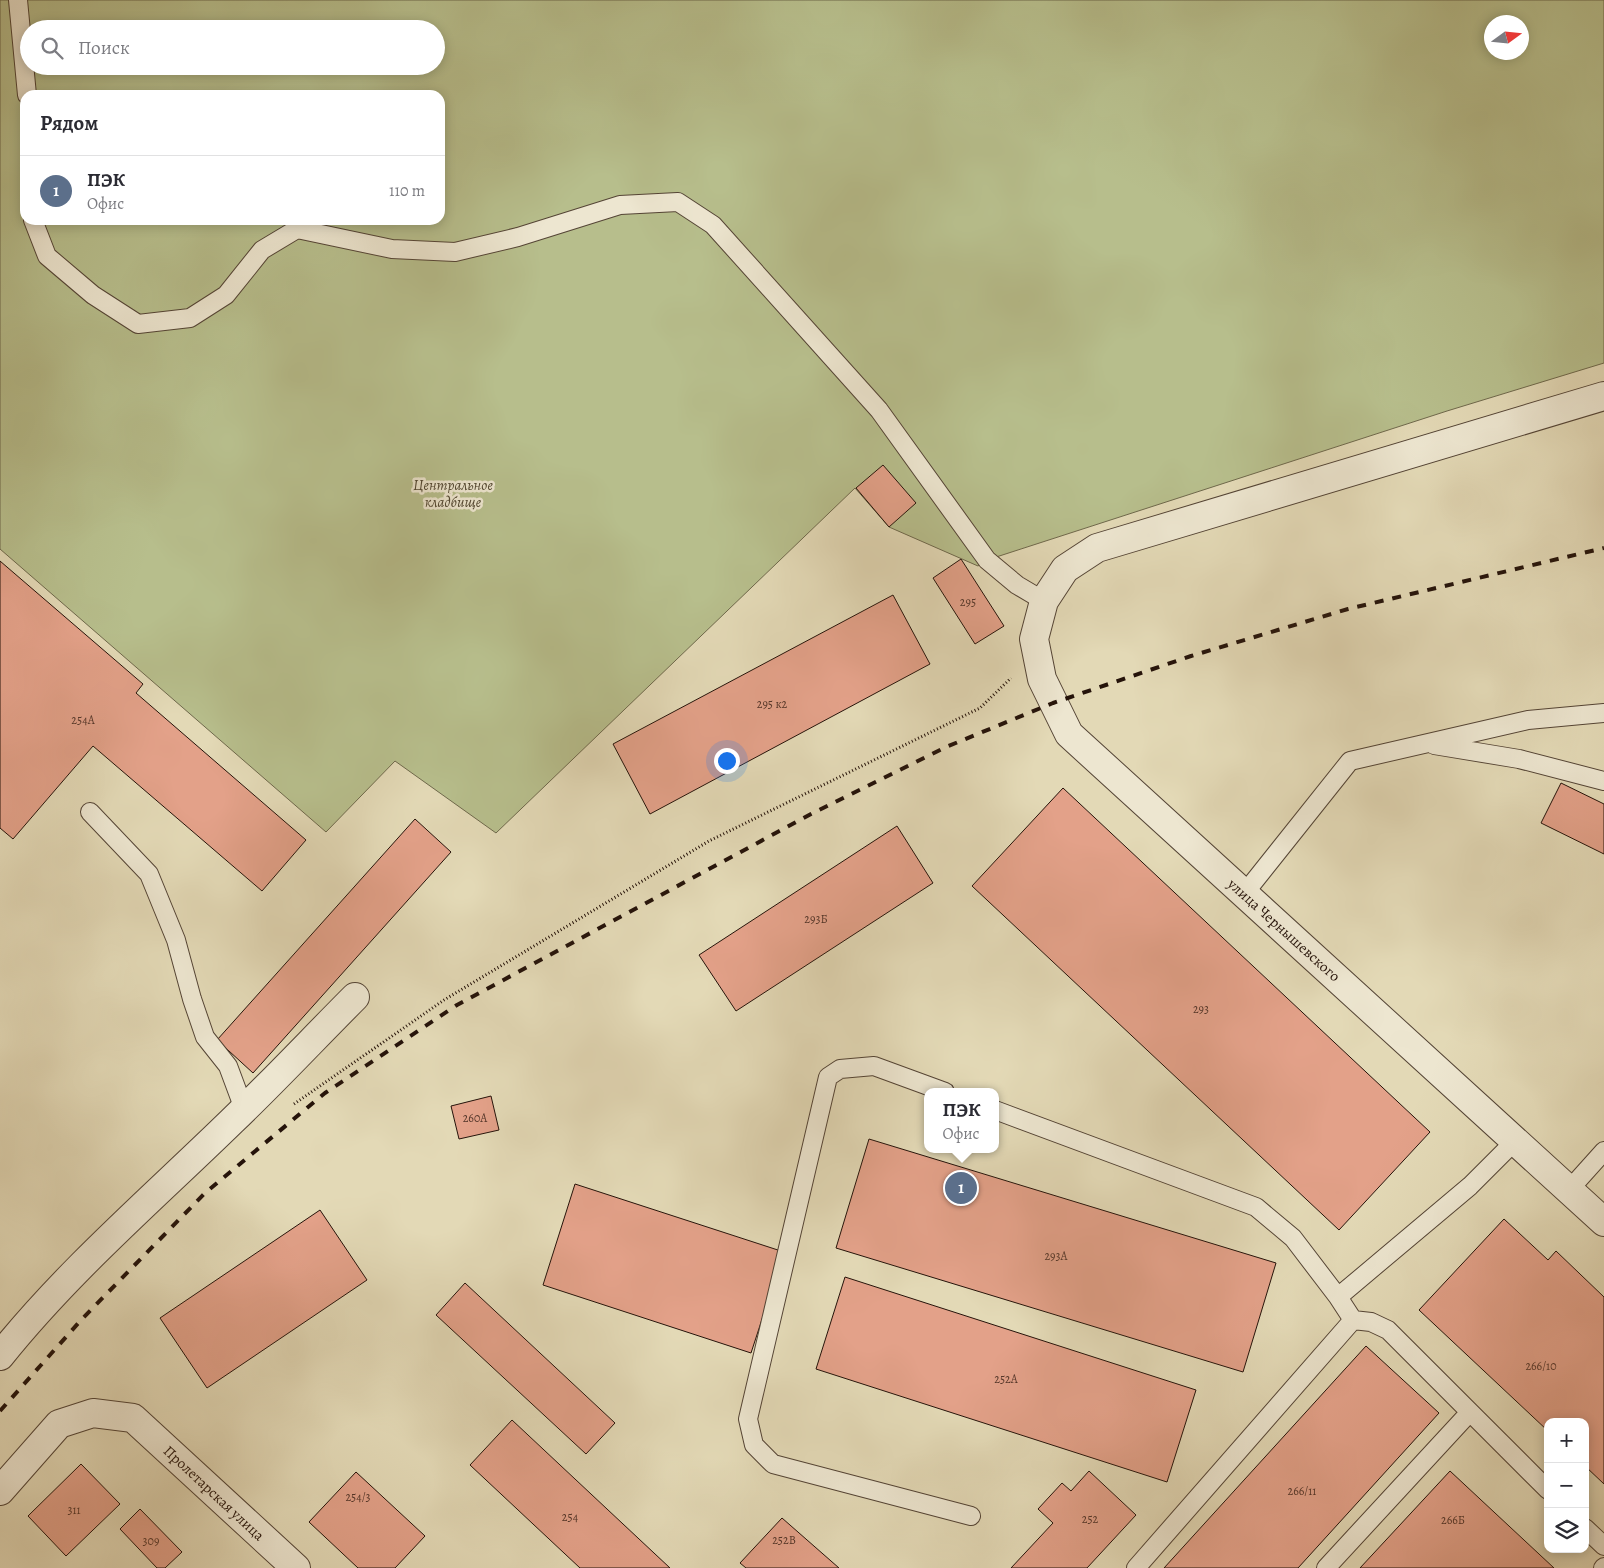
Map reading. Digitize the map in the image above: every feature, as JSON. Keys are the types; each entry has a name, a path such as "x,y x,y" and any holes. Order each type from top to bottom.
{"street":[{"name":"улица Чернышевского","path":"1604,396 1097,548 1064,569 1044,601 1034,639 1042,678 1069,734 1604,1222"},
{"path":"0,1356 75,1272 244,1109 355,997"},
{"name":"Пролетарская улица","path":"0,1491 59,1424 93,1413 133,1418 296,1568"}],"lane":[{"path":"18,0 20,24"},
{"path":"24,75 26,90"},
{"path":"35,225 47,256 93,295 138,324 190,318 226,295 262,250 297,229 392,249 455,252 518,237 620,204 678,202 713,225 879,410 987,560 1017,585 1044,601"},
{"path":"1244,894 1350,761 1528,720 1604,713"},
{"path":"1424,744 1519,759 1604,782"},
{"path":"90,812 149,874 176,940 204,1037 228,1066 244,1109"},
{"path":"934,1088 874,1066 840,1070 828,1077 748,1419 754,1445 773,1464 971,1516"},
{"path":"999,1111 1256,1207 1293,1238 1353,1320"},
{"path":"1338,1297 1470,1186 1515,1141"},
{"path":"1569,1190 1604,1151"},
{"path":"1353,1320 1371,1322 1388,1330 1544,1486"},
{"path":"1141,1562 1353,1320"},
{"path":"1326,1568 1470,1412"},
{"path":"1589,1532 1604,1546"}],"path":[{"path":"293,1104 444,1000 709,841 980,708 1012,678"}],"green space":[{"name":"Центральное кладбище","path":"0,0 1604,0 1604,363 1447,411 987,560 978,566 889,527 855,488 496,833 395,761 326,832 0,549"}],"building":[{"path":"883,465 916,503 889,527 856,488"},
{"path":"961,559 1004,626 975,644 933,578"},
{"path":"0,561 143,684 136,693 306,840 262,891 93,746 13,839 0,828"},
{"path":"893,595 930,664 650,814 613,744"},
{"path":"1561,783 1604,804 1604,854 1541,823"},
{"path":"1063,788 1430,1132 1339,1230 972,886"},
{"path":"415,819 451,852 253,1073 217,1040"},
{"path":"897,826 933,883 736,1011 699,955"},
{"path":"491,1096 499,1130 459,1139 451,1106"},
{"path":"869,1139 1276,1263 1243,1372 836,1248"},
{"path":"575,1184 784,1252 751,1353 543,1285"},
{"path":"320,1210 367,1280 207,1388 160,1318"},
{"path":"1504,1219 1548,1260 1556,1251 1604,1297 1604,1484 1589,1470 1589,1418 1544,1418 1544,1427 1419,1310"},
{"path":"845,1277 1196,1390 1167,1482 816,1369"},
{"path":"465,1283 615,1423 586,1454 436,1315"},
{"path":"1366,1346 1439,1413 1298,1568 1164,1568"},
{"path":"512,1420 670,1568 580,1568 470,1465"},
{"path":"81,1464 120,1504 66,1556 28,1516"},
{"path":"1089,1471 1136,1515 1087,1568 1011,1568 1053,1523 1038,1509 1062,1483 1071,1491"},
{"path":"1450,1471 1554,1568 1360,1568"},
{"path":"356,1472 425,1536 395,1568 358,1568 309,1522"},
{"path":"140,1509 182,1552 165,1568 157,1568 120,1529"},
{"path":"782,1518 839,1568 746,1568 740,1563"}],"railway":[{"path":"0,1411 82,1319 205,1193 325,1093 457,1005 811,814 946,747 1053,703 1191,656 1348,609 1604,548"}],"place":[{"name":"ПЭК","path":"961,1188"}]}
